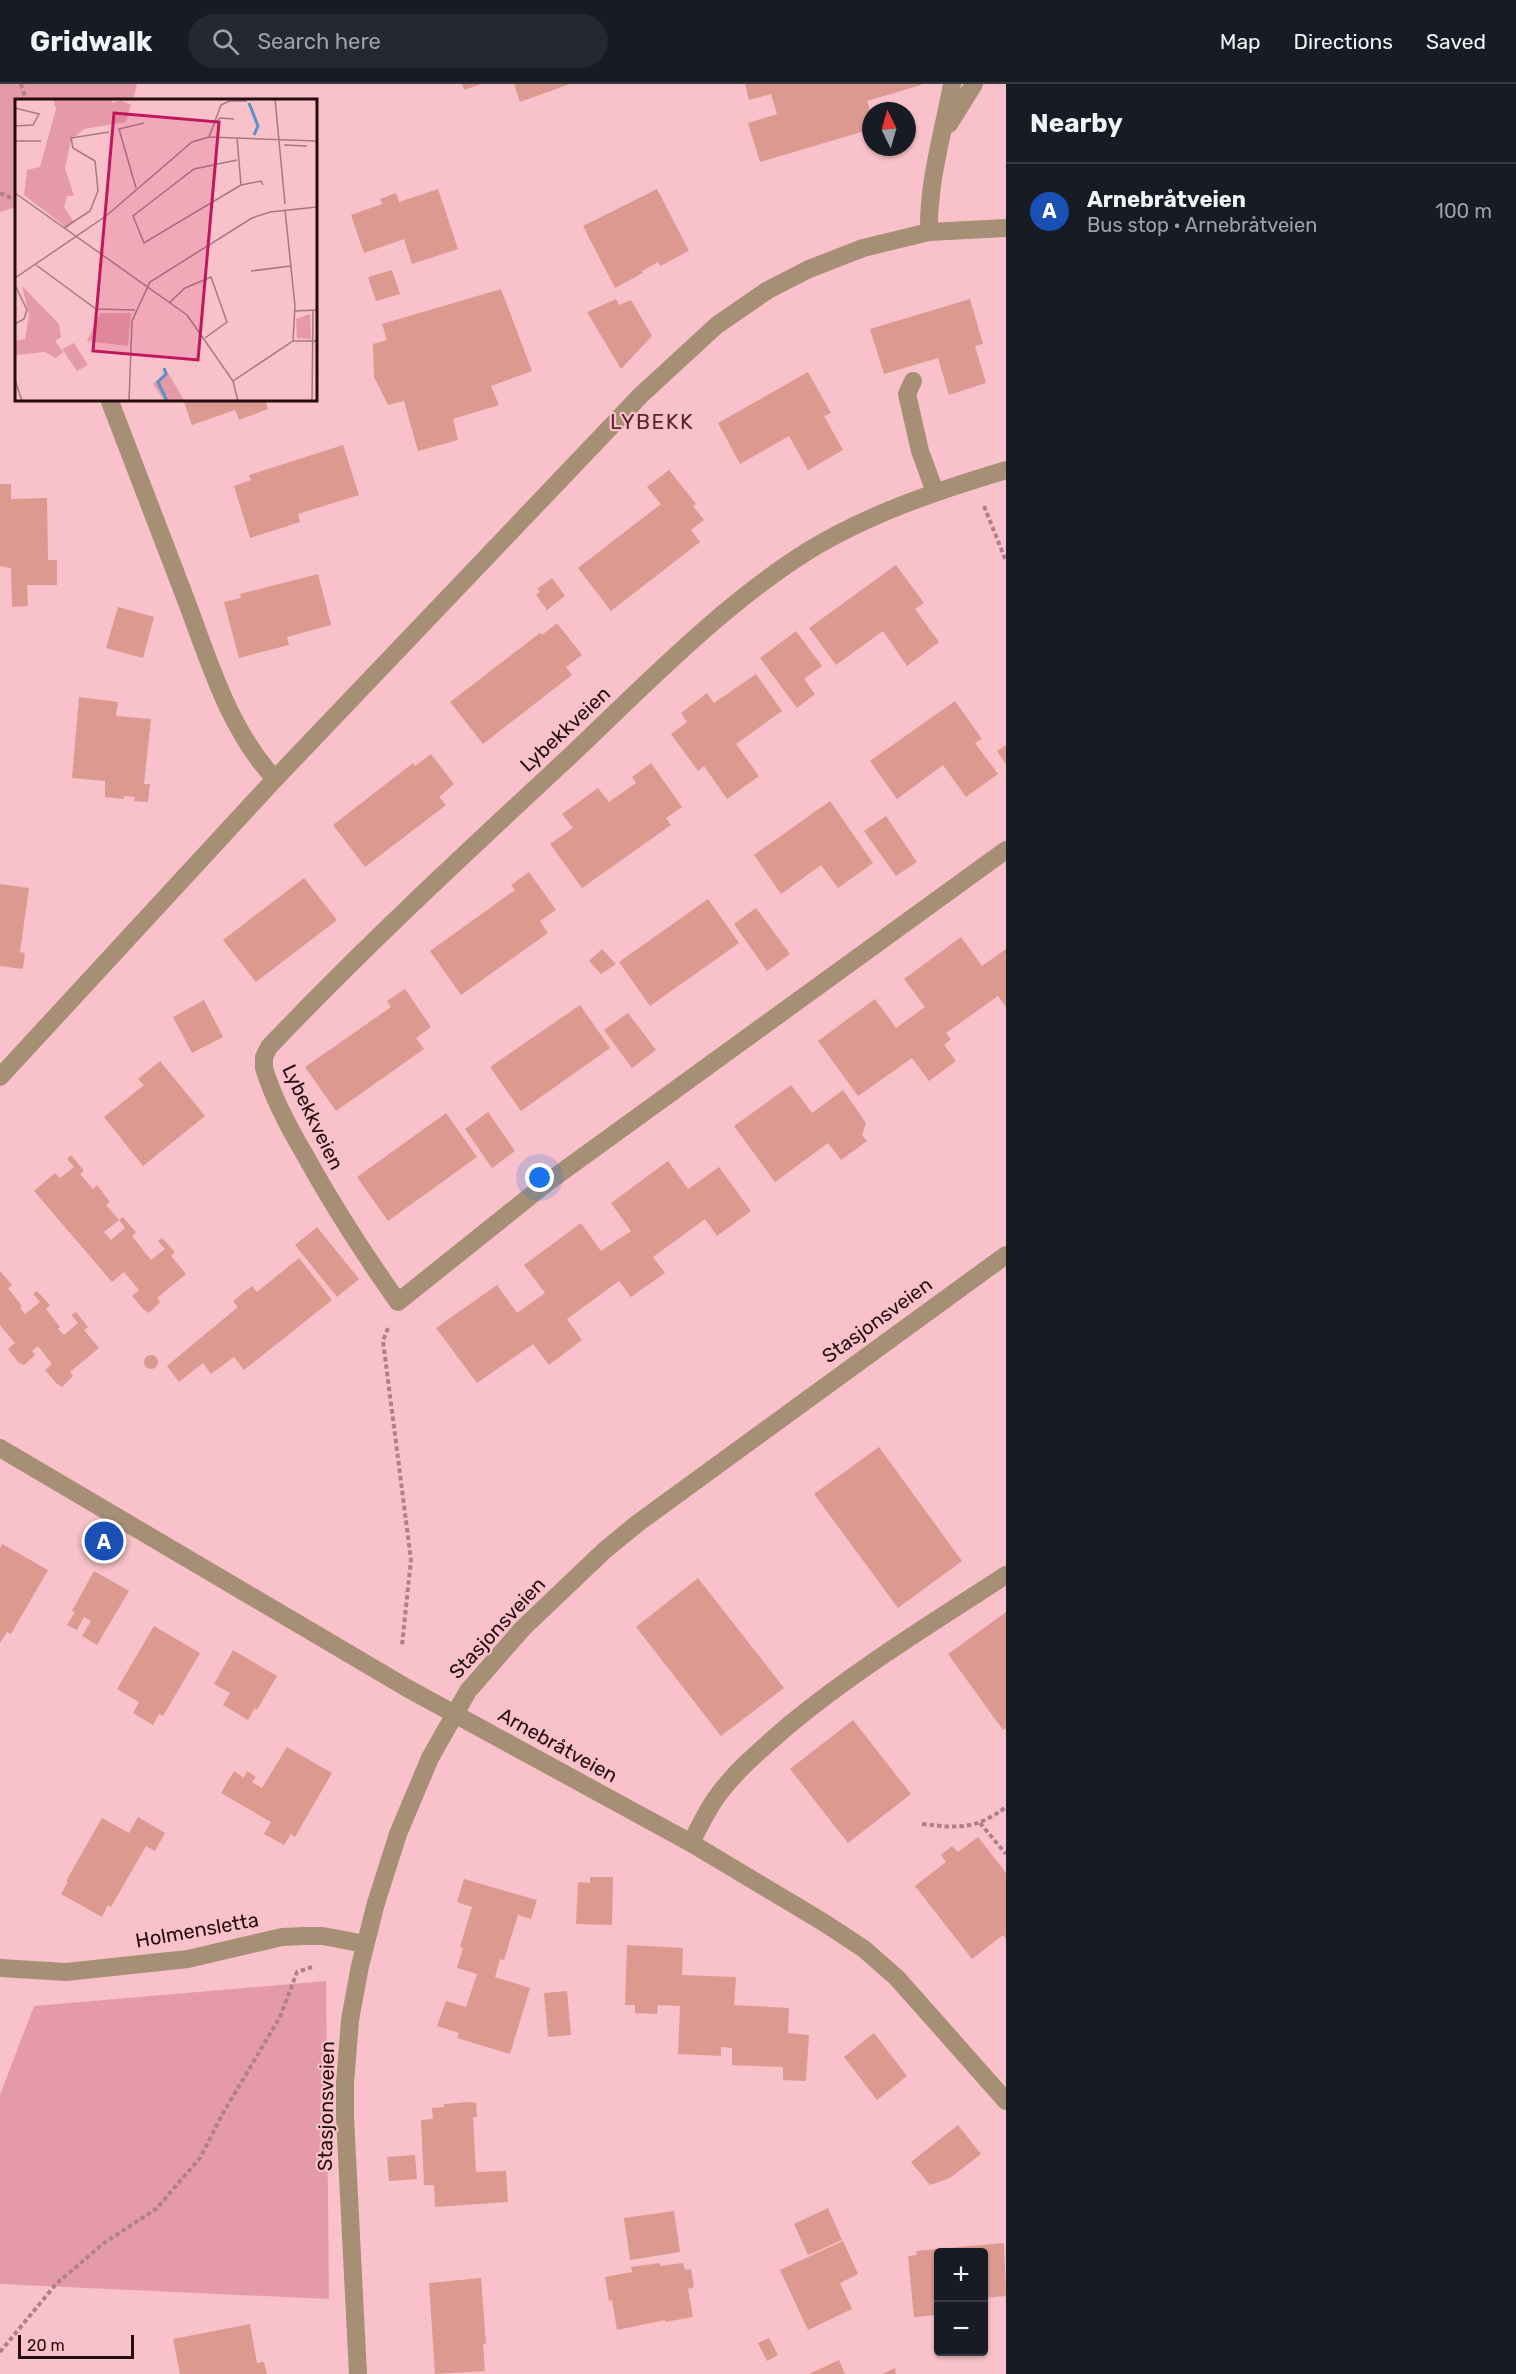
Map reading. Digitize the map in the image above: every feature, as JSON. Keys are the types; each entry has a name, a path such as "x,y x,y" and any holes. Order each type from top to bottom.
{"street":[{"path":"929,232 932,174 943,133 952,84"},
{"path":"943,133 974,84"},
{"path":"0,1077 275,779 641,395 717,325 768,290 809,269 863,248 929,232 1006,228"},
{"path":"913,381 907,394 920,451 935,492"},
{"path":"109,400 210,664 237,725 256,758 275,779"},
{"name":"Lybekkveien","path":"398,1302 330,1200 293,1134 264,1068 264,1058 269,1047 421,895 699,636 777,572 809,550 846,530 935,492 1006,470"},
{"path":"398,1302 548,1182 1006,850"},
{"name":"Stasjonsveien","path":"358,2374 346,2165 345,2084 350,2020 365,1944 387,1865 430,1758 454,1713 468,1691 503,1649 572,1580 638,1523 1006,1255"},
{"name":"Arnebråtveien","path":"0,1448 407,1688 691,1843 823,1922 864,1949 897,1978 1006,2101"},
{"path":"691,1843 718,1795 738,1771 774,1738 826,1694 1006,1575"},
{"name":"Holmensletta","path":"0,1968 66,1972 188,1959 282,1937 323,1936 365,1944"}],"path":[{"path":"21,84 26,99"},
{"path":"0,193 15,200"},
{"path":"974,480 1006,561"},
{"path":"398,1302 383,1341 411,1560 402,1645"},
{"path":"922,1824 949,1827 980,1823 1006,1807"},
{"path":"980,1823 1006,1854"},
{"path":"0,2352 56,2284 104,2243 156,2209 200,2158 223,2113 280,2017 297,1972 318,1964"}],"shaded area":[{"path":"0,84 137,84 133,99 15,99 15,207 0,212"},
{"path":"326,1981 329,2299 0,2284 0,2095 34,2006"}],"building":[{"path":"462,84 481,84 464,90"},
{"path":"514,84 570,84 520,102"},
{"path":"745,84 921,84 862,102 862,132 760,162 748,123 777,114 771,94 749,100"},
{"path":"438,189 458,249 412,264 404,239 364,253 351,215 382,204 380,199 396,193 399,202"},
{"path":"657,189 689,251 660,266 658,262 615,288 583,226"},
{"path":"392,270 400,294 376,301 368,277"},
{"path":"501,289 532,371 491,386 499,405 453,419 458,440 418,451 404,401 388,405 374,377 373,344 387,340 382,324"},
{"path":"616,299 619,305 631,300 652,336 621,369 587,312"},
{"path":"970,299 983,344 975,346 986,383 949,395 938,358 884,374 870,329"},
{"path":"808,372 831,413 824,416 843,450 808,470 789,436 740,464 718,423"},
{"path":"183,400 265,400 268,409 239,420 235,410 192,425"},
{"path":"343,445 359,495 298,514 300,522 250,538 234,486 251,480 249,475"},
{"path":"669,470 696,504 693,506 704,520 691,530 700,542 611,611 578,568 661,504 647,487"},
{"path":"0,484 11,484 11,499 47,498 48,560 57,560 57,585 27,585 28,606 12,607 11,568 0,566"},
{"path":"896,565 924,603 915,609 939,642 907,666 883,631 836,665 809,628"},
{"path":"318,574 331,625 287,637 289,645 239,658 224,602 241,598 240,594"},
{"path":"552,578 565,596 547,610 536,595 540,592 537,589"},
{"path":"118,607 154,617 143,658 106,648"},
{"path":"557,623 582,655 566,667 572,675 483,744 450,702 540,633 542,635"},
{"path":"796,631 822,666 804,679 815,694 797,708 760,658"},
{"path":"756,674 782,711 736,744 759,776 727,799 704,766 698,771 671,734 687,722 681,713 707,693 714,703"},
{"path":"79,697 118,702 116,716 151,719 144,784 150,784 148,802 134,801 135,797 124,796 124,799 105,797 105,781 72,778"},
{"path":"955,701 982,739 975,743 998,774 966,797 943,765 897,799 870,761"},
{"path":"1006,745 1006,764 997,751"},
{"path":"431,754 454,784 439,797 446,805 365,867 333,825 413,763 415,766"},
{"path":"651,763 682,807 666,818 671,825 582,888 550,844 573,828 562,814 598,788 609,802 636,783 632,777"},
{"path":"830,801 873,863 838,888 821,865 781,894 754,855"},
{"path":"886,816 917,862 896,876 864,831"},
{"path":"529,872 556,910 540,921 548,933 461,995 430,951 515,890 511,885"},
{"path":"304,878 337,920 256,982 223,940"},
{"path":"0,884 29,888 20,952 25,953 23,969 0,966"},
{"path":"708,899 739,943 650,1006 619,962"},
{"path":"756,908 790,954 767,971 734,924"},
{"path":"961,937 982,966 1006,949 1006,1007 998,996 946,1033 951,1039 944,1045 956,1061 929,1081 912,1058 858,1096 818,1041 875,999 896,1028 925,1007 904,979"},
{"path":"602,949 616,964 601,974 589,961"},
{"path":"405,989 431,1027 416,1038 424,1049 336,1111 305,1067 391,1007 387,1001"},
{"path":"204,1000 223,1037 192,1053 173,1017"},
{"path":"580,1005 610,1048 521,1111 490,1067"},
{"path":"628,1013 656,1050 632,1068 604,1030"},
{"path":"160,1061 205,1116 143,1166 104,1117 144,1085 138,1079"},
{"path":"791,1085 812,1113 843,1090 866,1123 862,1135 867,1141 841,1160 828,1143 775,1182 734,1126"},
{"path":"488,1112 515,1151 492,1168 465,1129"},
{"path":"446,1113 477,1157 388,1221 357,1177"},
{"path":"71,1155 84,1171 80,1174 93,1189 97,1185 110,1202 106,1205 119,1220 123,1217 136,1232 132,1236 151,1260 165,1249 158,1241 162,1238 175,1252 171,1256 186,1274 157,1298 160,1302 149,1313 132,1296 139,1290 124,1272 112,1282 34,1191 55,1173 60,1178 74,1167 67,1159","holes":["119,1220 125,1228 111,1240 104,1232"]},
{"path":"668,1161 688,1189 719,1167 751,1211 717,1236 705,1219 653,1257 665,1273 631,1297 619,1281 567,1319 582,1340 549,1365 533,1344 477,1383 436,1328 497,1285 517,1313 545,1293 524,1265 581,1223 601,1251 631,1231 611,1203"},
{"path":"317,1227 359,1279 337,1297 295,1245"},
{"path":"299,1258 332,1300 244,1370 234,1357 211,1374 203,1363 179,1382 167,1366 238,1307 233,1301 252,1286 257,1292"},
{"path":"0,1271 12,1285 8,1288 22,1306 20,1308 25,1314 40,1302 33,1294 37,1291 50,1305 46,1309 64,1335 78,1323 71,1315 76,1312 88,1327 84,1330 99,1348 70,1372 73,1376 62,1387 45,1370 52,1364 38,1346 32,1351 35,1355 24,1365 18,1362 8,1349 15,1343 0,1325"},
{"path":"148,1355 154,1355 158,1362 154,1369 148,1369 144,1365 144,1359"},
{"path":"879,1447 962,1561 898,1608 814,1494"},
{"path":"2,1544 48,1570 11,1634 7,1632 0,1643 0,1548"},
{"path":"94,1571 129,1591 97,1645 82,1636 91,1621 84,1617 77,1630 67,1625"},
{"path":"698,1578 784,1688 721,1736 636,1627"},
{"path":"1006,1612 1006,1728 1003,1730 948,1654"},
{"path":"154,1626 200,1653 163,1716 159,1714 153,1725 133,1713 139,1702 117,1689"},
{"path":"233,1650 277,1676 257,1710 255,1708 248,1720 223,1705 230,1693 214,1684"},
{"path":"853,1720 911,1794 848,1843 790,1769"},
{"path":"287,1747 332,1773 295,1837 291,1834 284,1845 264,1834 271,1822 221,1793 234,1771 244,1778 247,1771 256,1777 252,1782 262,1788"},
{"path":"138,1817 165,1833 155,1851 146,1846 111,1907 108,1905 102,1917 61,1894 102,1818 129,1833"},
{"path":"978,1837 1006,1873 1006,1939 1003,1935 972,1959 915,1886 946,1862 941,1855 952,1846 958,1852"},
{"path":"590,1877 613,1877 612,1925 576,1924 578,1882 590,1883"},
{"path":"464,1879 537,1900 531,1919 518,1915 504,1960 500,1959 495,1977 530,1988 510,2054 457,2038 459,2033 437,2026 446,2001 466,2007 477,1974 457,1968 463,1948 460,1947 472,1907 457,1902"},
{"path":"627,1945 683,1948 682,1975 736,1977 734,2005 789,2008 788,2033 809,2035 806,2081 783,2080 783,2067 732,2065 732,2048 721,2047 721,2056 678,2054 680,2006 658,2005 657,2014 635,2013 635,2005 625,2005"},
{"path":"567,1991 571,2035 548,2037 544,1993"},
{"path":"874,2033 907,2076 877,2100 844,2057"},
{"path":"476,2103 477,2117 473,2117 476,2172 506,2171 508,2202 435,2207 434,2185 424,2185 421,2120 433,2119 432,2108 444,2107 444,2104"},
{"path":"958,2125 981,2154 950,2178 930,2185 911,2162"},
{"path":"415,2155 417,2179 389,2181 387,2157"},
{"path":"828,2208 842,2240 808,2255 794,2224"},
{"path":"674,2211 680,2252 630,2260 624,2218"},
{"path":"843,2241 858,2274 840,2283 852,2309 808,2330 780,2270"},
{"path":"1004,2243 1006,2296 988,2298 988,2248 949,2248"},
{"path":"934,2249 934,2315 914,2317 908,2256 917,2255 916,2251"},
{"path":"660,2263 660,2266 683,2263 685,2270 691,2269 694,2287 688,2289 693,2317 617,2330 605,2277 632,2272 631,2267"},
{"path":"481,2278 486,2344 483,2344 485,2371 435,2374 429,2283"},
{"path":"250,2324 257,2363 264,2362 267,2374 180,2374 173,2339"},
{"path":"769,2338 778,2355 767,2361 758,2343"},
{"path":"839,2360 845,2374 809,2374"},
{"path":"895,2368 896,2374 882,2374"}],"place":[{"name":"Arnebråtveien","path":"104,1541"}],"district":[{"name":"LYBEKK","path":"652,422"}]}
